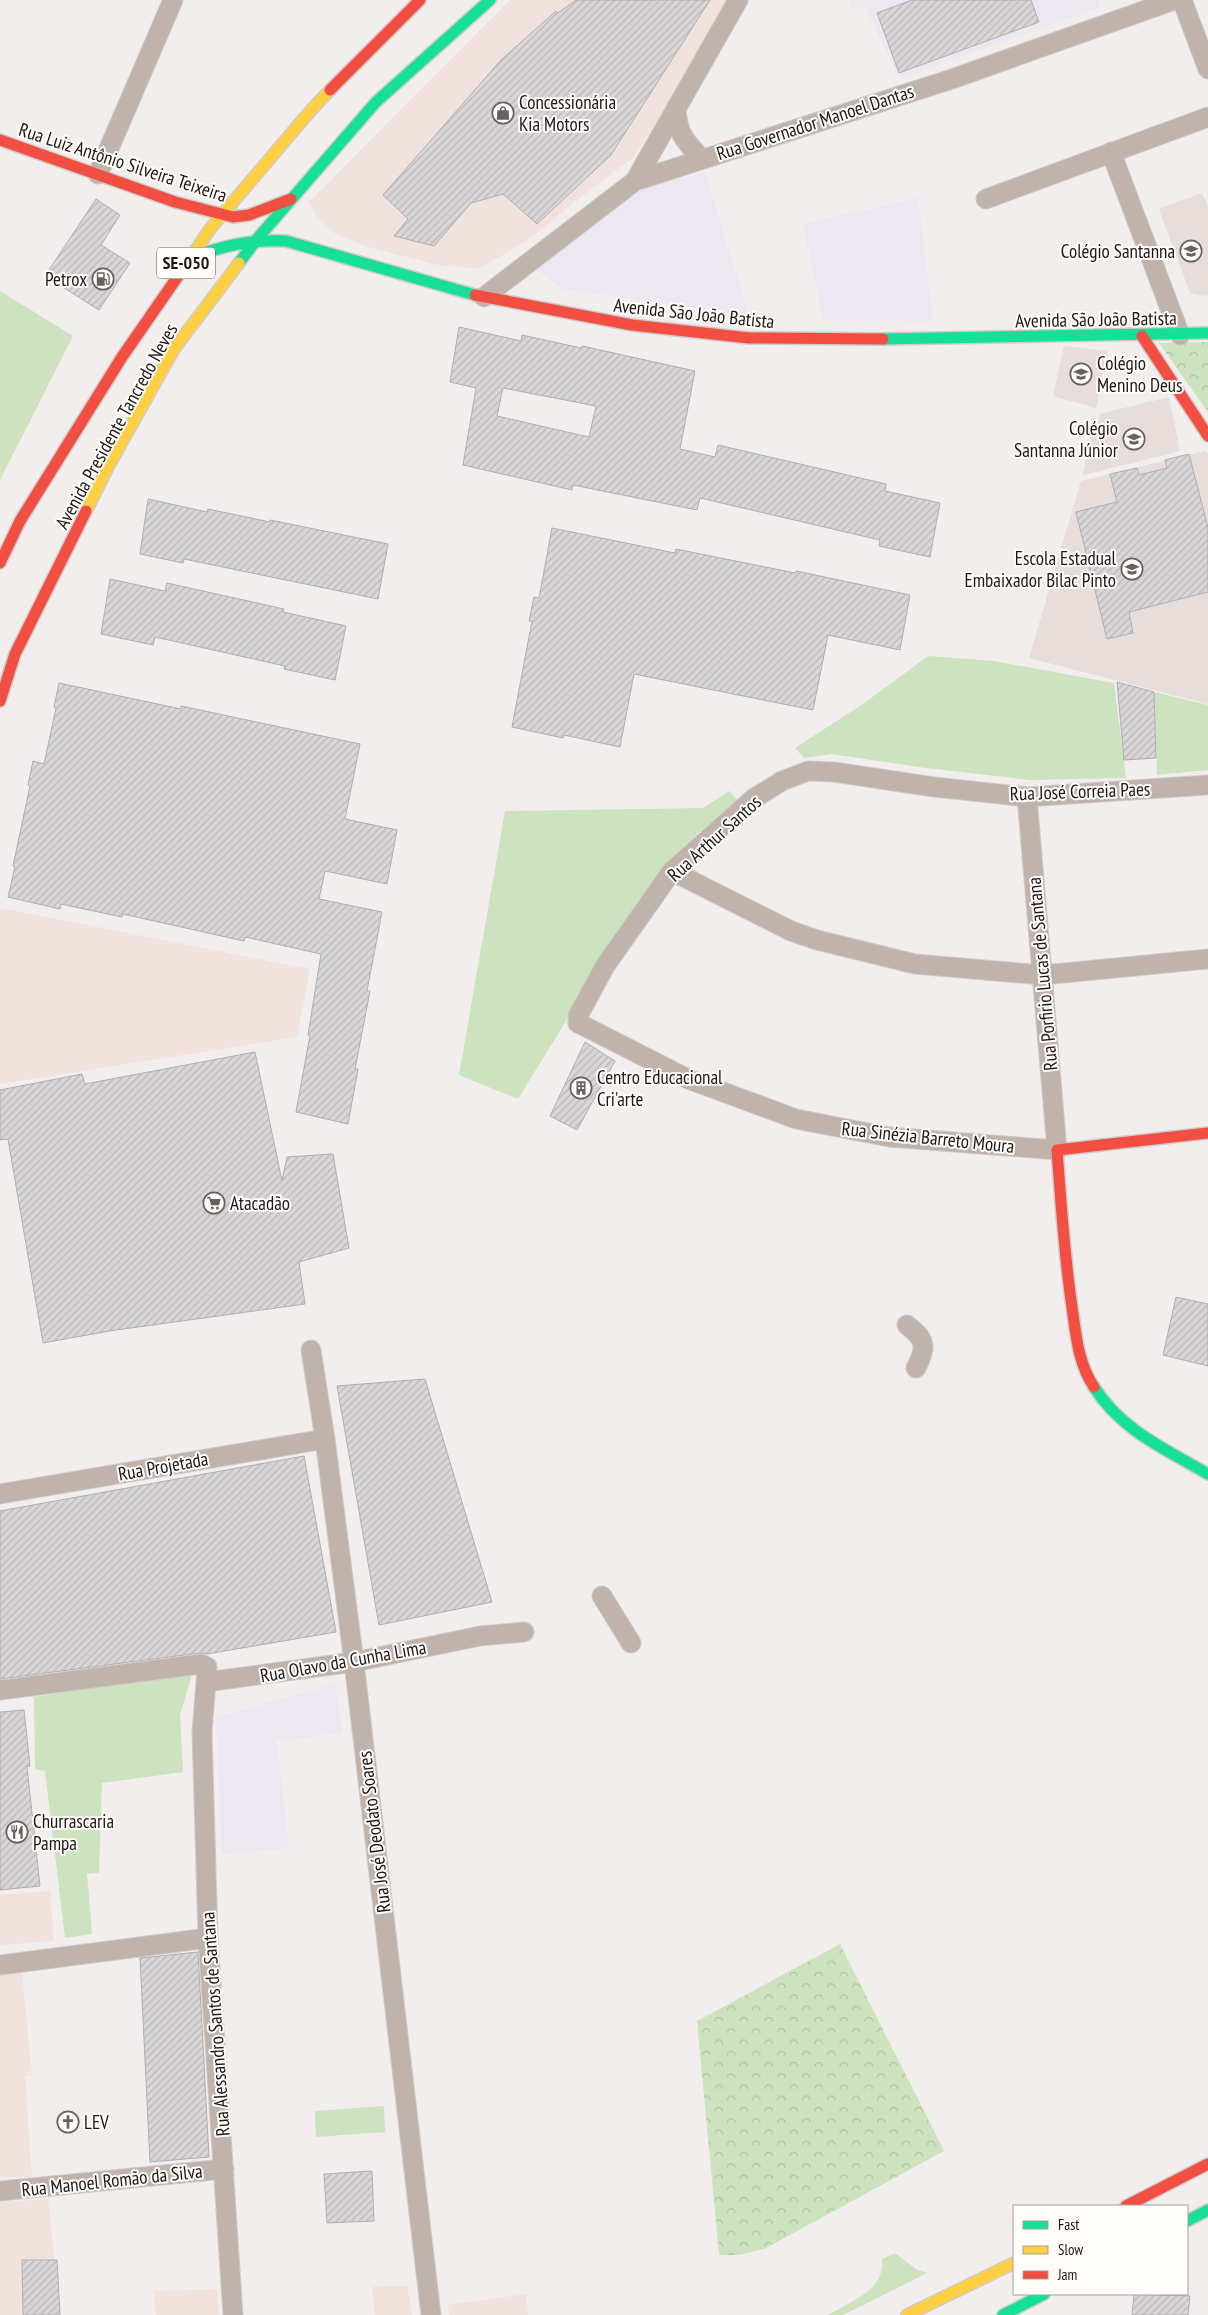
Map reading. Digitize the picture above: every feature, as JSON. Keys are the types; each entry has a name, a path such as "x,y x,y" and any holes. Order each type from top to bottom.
{"street":[{"path":"98,174 173,0"},
{"name":"Avenida Presidente Tancredo Neves","path":"0,563 20,521 117,365 222,214 312,109 420,0"},
{"name":"Avenida Presidente Tancredo Neves","path":"0,701 16,654 114,457 174,349 257,239 376,102 490,0"},
{"path":"635,181 738,0"},
{"name":"Rua Governador Manoel Dantas","path":"484,297 635,181 700,158 952,79 1174,0"},
{"path":"1182,0 1208,69"},
{"path":"676,109 678,127 682,136 700,158"},
{"path":"986,199 1208,117"},
{"name":"Rua Luiz Antônio Silveira Teixeira","path":"0,140 175,202 233,217 249,215 291,200"},
{"path":"1111,152 1180,335"},
{"name":"Avenida São João Batista","path":"190,258 237,242 257,239 286,241 484,297 632,326 779,340 1142,336 1208,333"},
{"path":"1142,336 1208,436"},
{"name":"Rua Arthur Santos","path":"578,1023 578,1016 605,966 672,870 753,799 782,781 808,771 834,772"},
{"name":"Rua José Correia Paes","path":"834,772 934,787 1027,798 1208,785"},
{"name":"Rua Porfirio Lucas de Santana","path":"1027,798 1057,1150"},
{"path":"672,870 766,920 817,940 915,964 1043,975 1208,959"},
{"name":"Rua Sinézia Barreto Moura","path":"578,1023 688,1079 796,1119 890,1137 1057,1150 1208,1133"},
{"path":"1057,1150 1064,1255 1078,1349 1086,1375 1106,1406 1137,1433 1208,1474"},
{"path":"907,1325 920,1336 924,1348 916,1368"},
{"name":"Rua José Deodato Soares","path":"311,1350 325,1438 354,1662 431,2315"},
{"name":"Rua Projetada","path":"0,1494 325,1438"},
{"path":"602,1596 631,1643"},
{"name":"Rua Olavo da Cunha Lima","path":"206,1682 354,1662 480,1636 524,1632"},
{"path":"0,1690 201,1664 207,1668 206,1682"},
{"name":"Rua Alessandro Santos de Santana","path":"206,1682 202,1732 208,1938 233,2315"},
{"path":"0,1965 208,1938"},
{"path":"1128,2205 1208,2164"},
{"name":"Rua Manoel Romão da Silva","path":"0,2191 224,2169"},
{"path":"1188,2220 1208,2210"},
{"path":"907,2315 1013,2263"},
{"path":"1003,2315 1042,2295"}],"shaded area":[{"path":"510,0 727,0 675,93 634,157 532,237 505,254 477,269 438,265 368,247 334,233 316,215 309,202"},
{"path":"849,0 1098,0 1100,7 899,79 865,6 853,9"},
{"path":"705,172 749,316 562,289 536,269 641,187"},
{"name":"Colégio Santanna","path":"1202,193 1208,207 1208,295 1205,296 1190,293 1159,209"},
{"path":"918,198 933,321 823,320 803,224"},
{"name":"Colégio Menino Deus","path":"1064,346 1107,351 1096,408 1053,396"},
{"name":"Colégio Santanna Júnior","path":"1169,397 1180,451 1083,475 1092,427 1098,425 1099,414"},
{"name":"Escola Estadual Embaixador Bilac Pinto","path":"1205,451 1208,454 1208,704 1029,658 1081,481"},
{"path":"0,908 310,969 297,1037 0,1084"},
{"path":"335,1684 342,1733 277,1741 289,1848 222,1854 216,1717"},
{"path":"50,1891 54,1941 0,1945 0,1895"},
{"path":"22,1972 32,2075 25,2076 32,2177 0,2177 0,1975"},
{"path":"48,2199 60,2315 0,2315 0,2202"},
{"path":"407,2286 412,2315 375,2315 372,2287"},
{"path":"217,2289 219,2315 156,2315 153,2291"},
{"path":"526,2294 528,2315 449,2315 448,2305"}],"green space":[{"path":"0,291 73,336 0,480"},
{"path":"1208,342 1208,412 1159,343"},
{"path":"928,656 994,661 1114,683 1126,778 1030,780 926,768 831,754 804,758 795,748 863,704"},
{"path":"1154,692 1208,705 1208,770 1157,775"},
{"path":"729,791 738,800 696,835 654,878 518,1099 459,1075 505,811 703,808"},
{"path":"193,1671 180,1715 183,1772 102,1783 99,1873 87,1874 92,1934 65,1938 45,1771 35,1769 34,1697"},
{"path":"840,1944 944,2151 764,2249 738,2255 719,2255 697,2021"},
{"path":"384,2106 385,2132 316,2137 315,2111"},
{"path":"895,2253 916,2269 927,2273 843,2315 828,2315 865,2294 878,2279 882,2259"}],"building":[{"path":"576,0 710,0 611,155 537,224 503,194 471,203 434,246 394,236 408,219 383,195 501,60 556,11 558,13"},
{"path":"912,0 1031,0 1039,22 899,73 877,13"},
{"path":"96,199 120,215 101,245 130,263 99,310 45,276"},
{"path":"459,327 521,341 522,335 581,348 582,346 695,371 680,449 715,457 718,445 886,484 885,491 940,503 930,557 879,546 880,540 700,498 697,510 573,485 572,490 463,465 476,388 450,382","holes":["503,388 596,406 589,437 497,416"]},
{"path":"1189,454 1208,528 1208,592 1129,612 1133,633 1107,639 1076,512 1117,502 1110,474 1137,468 1139,475 1167,468 1165,460"},
{"path":"148,499 207,512 208,509 388,544 378,599 184,559 183,563 140,554"},
{"path":"552,528 675,553 676,549 795,573 796,571 910,595 900,650 828,635 813,710 634,674 620,747 564,735 563,738 512,727 532,621 529,621 534,597 539,598"},
{"path":"110,579 165,591 167,583 284,609 283,612 346,626 335,680 284,669 285,666 155,637 153,645 101,634"},
{"path":"1117,682 1154,692 1156,758 1124,760"},
{"path":"59,683 181,709 181,706 360,744 345,819 397,830 387,884 325,871 319,899 382,912 367,991 370,991 355,1069 358,1069 348,1124 296,1112 310,1035 308,1035 321,954 245,937 244,941 123,914 122,917 61,904 60,909 8,897 30,786 28,785 33,761 44,764 56,708 54,707"},
{"name":"Centro Educacional Cri'arte","path":"585,1042 615,1061 577,1130 550,1116"},
{"name":"Atacadão","path":"255,1052 282,1181 287,1157 333,1154 349,1248 299,1262 305,1304 109,1331 43,1343 8,1139 0,1140 0,1090 82,1074 85,1084"},
{"path":"1176,1297 1208,1304 1208,1366 1163,1355"},
{"path":"425,1379 492,1602 379,1625 337,1386"},
{"path":"304,1456 336,1632 207,1654 200,1653 0,1679 0,1511"},
{"name":"Churrascaria Pampa","path":"24,1710 30,1766 27,1767 40,1886 0,1890 0,1712"},
{"path":"198,1952 209,2157 150,2162 140,1958"},
{"path":"372,2171 374,2221 327,2223 324,2174"},
{"path":"22,2260 57,2260 60,2315 23,2315"},
{"path":"1134,2295 1190,2296 1188,2315 1132,2315"}],"traffic: fast":[{"path":"239,263 257,239 376,102 490,0"},
{"path":"190,258 237,244 261,241 286,241 475,295"},
{"path":"883,339 1208,333"},
{"path":"1094,1387 1117,1415 1131,1427 1160,1447 1208,1474"},
{"path":"1188,2220 1208,2210"},
{"path":"1003,2315 1042,2295"}],"traffic: slow":[{"path":"194,253 210,229 330,90"},
{"path":"86,511 109,465 174,349 239,263"},
{"path":"907,2315 1013,2263"}],"traffic: jam":[{"path":"330,90 420,0"},
{"path":"0,140 175,202 233,217 249,215 291,199"},
{"path":"0,563 20,521 122,357 194,253"},
{"path":"475,295 632,325 749,338 883,339"},
{"path":"1142,336 1208,436"},
{"path":"0,701 15,654 86,511"},
{"path":"1094,1387 1084,1368 1078,1348 1069,1287 1057,1150 1208,1133"},
{"path":"1128,2205 1208,2164"}],"place":[{"name":"Concessionária Kia Motors","path":"503,113"},
{"name":"Colégio Santanna","path":"1191,251"},
{"name":"Petrox","path":"103,279"},
{"name":"Colégio Menino Deus","path":"1081,374"},
{"name":"Colégio Santanna Júnior","path":"1134,439"},
{"name":"Escola Estadual Embaixador Bilac Pinto","path":"1132,569"},
{"name":"Centro Educacional Cri'arte","path":"581,1088"},
{"name":"Atacadão","path":"214,1203"},
{"name":"Churrascaria Pampa","path":"17,1832"},
{"name":"LEV","path":"68,2122"}]}
